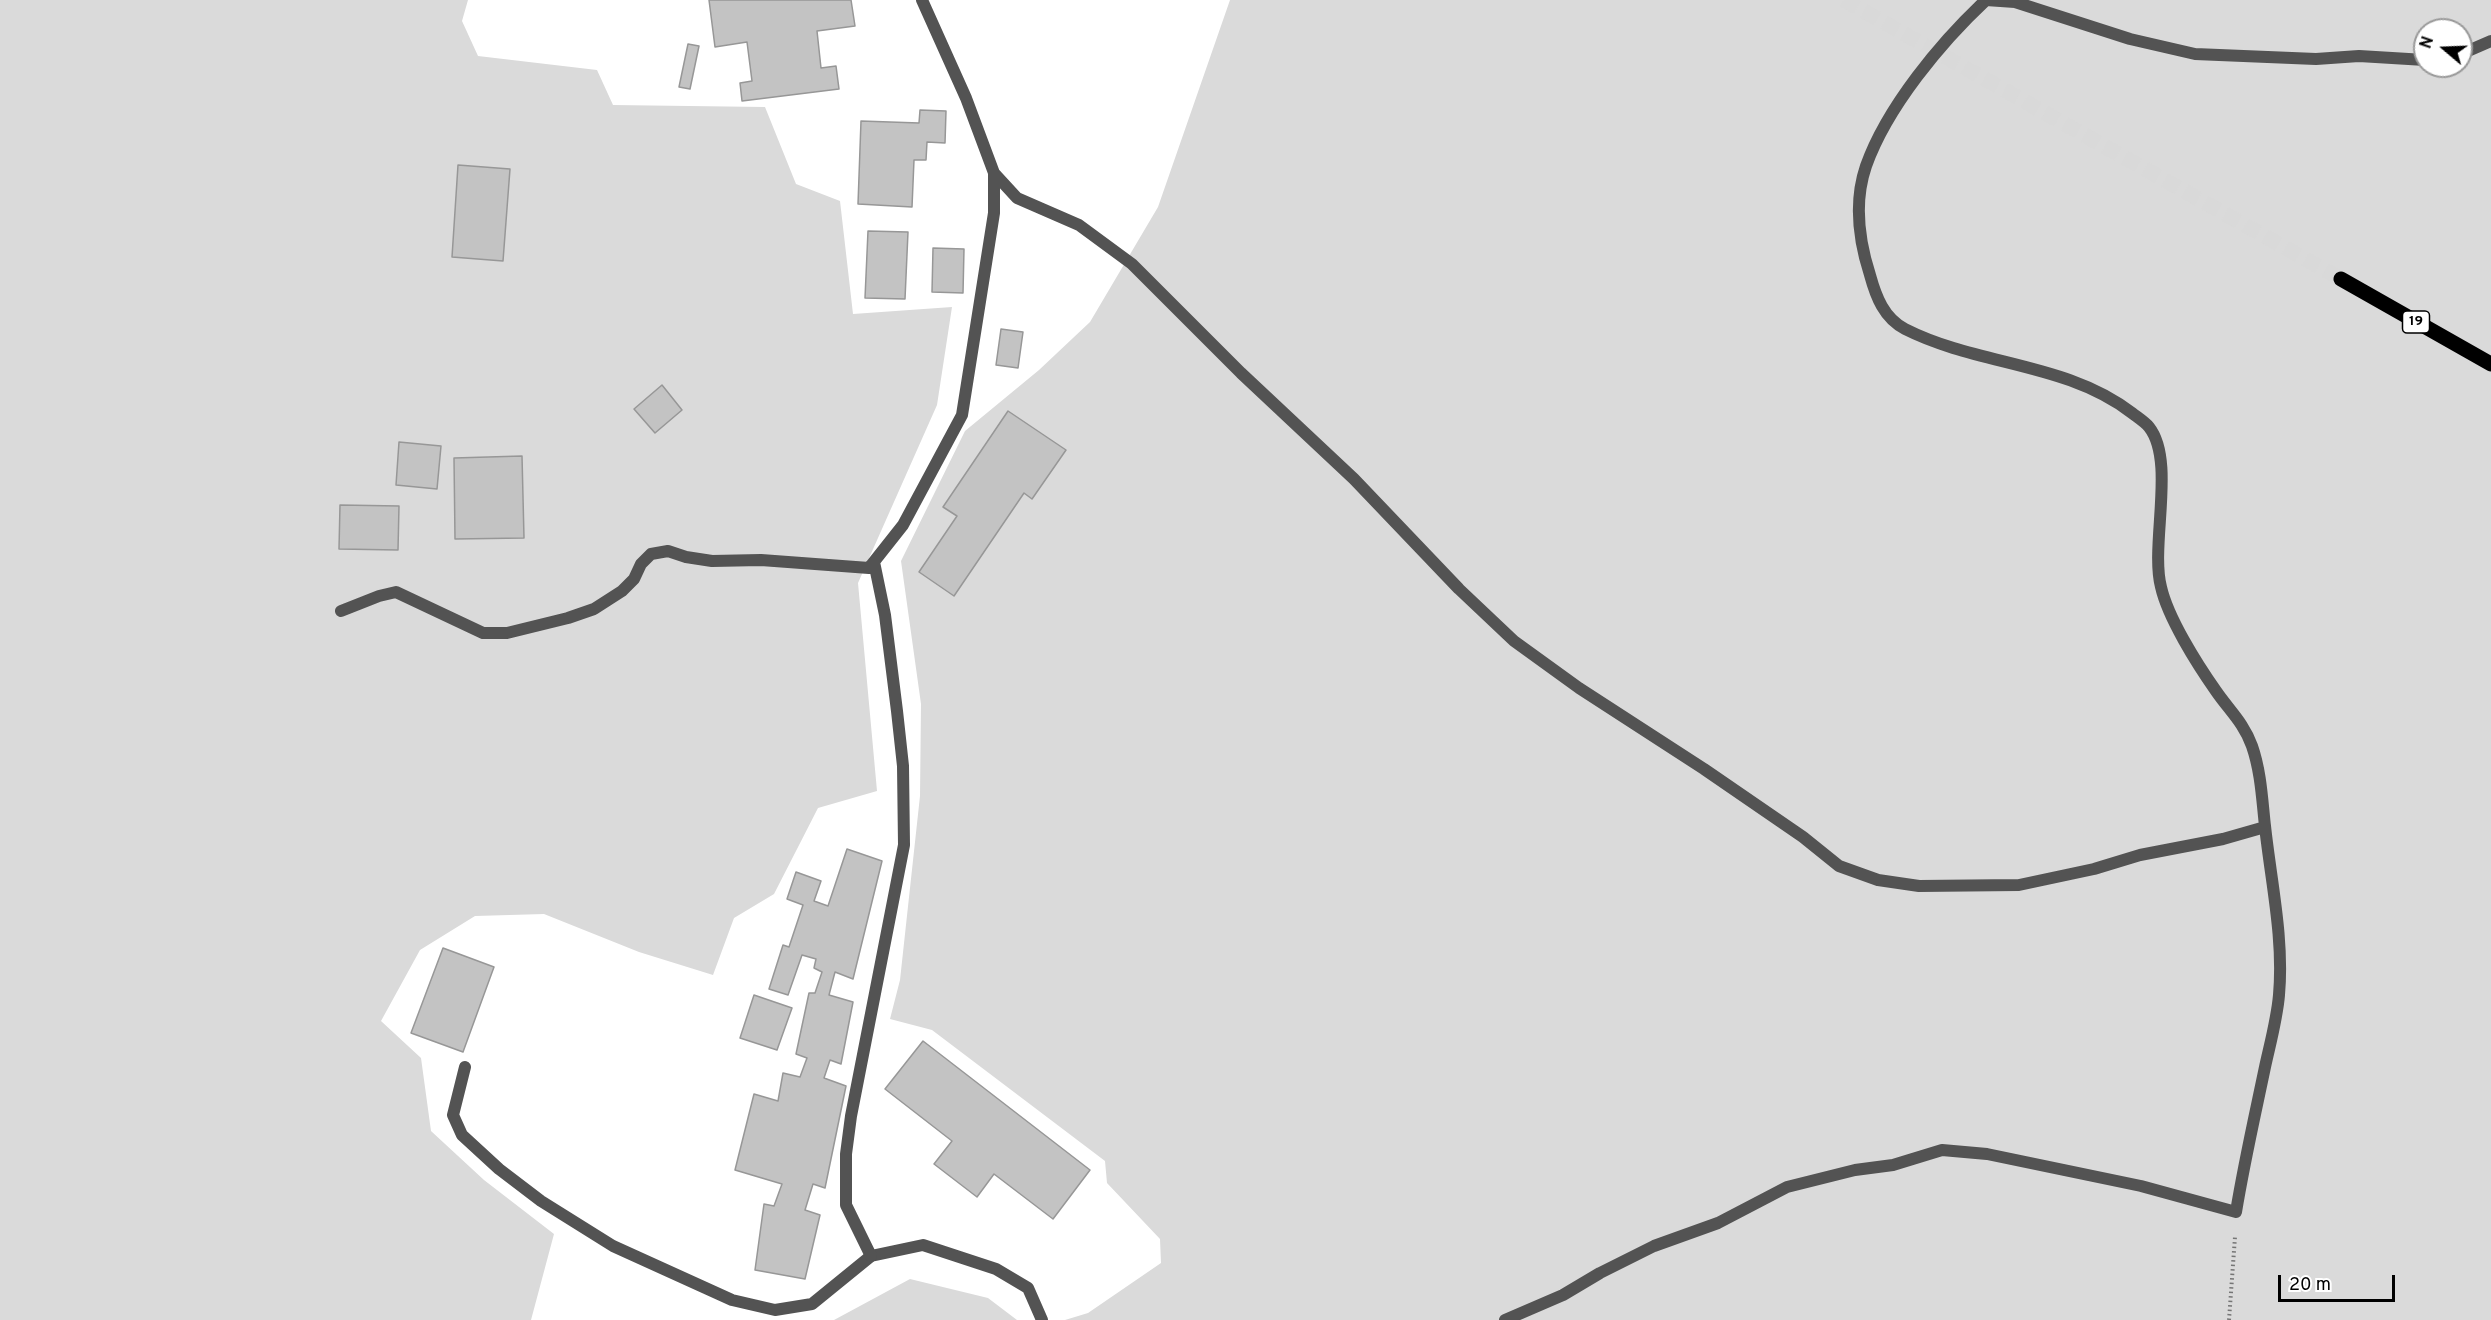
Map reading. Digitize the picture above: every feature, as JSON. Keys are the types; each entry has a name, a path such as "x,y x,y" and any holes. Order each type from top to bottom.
{"main road":[{"name":"19","path":"2341,279 2491,364"}],"street":[{"path":"341,611 396,592 483,633 507,633 594,609 622,591 634,579 641,564 651,554 660,552 668,551 712,561 761,560 869,568 903,525 962,415 994,213 994,173 966,98 922,0"},
{"path":"1506,1320 1563,1295 1600,1273 1654,1246 1718,1223 1788,1187 1855,1170 1893,1165 1942,1150 1987,1154 2141,1186 2236,1212 2279,996 2279,940 2271,859 2262,791 2252,746 2238,716 2216,692 2174,622 2160,585 2159,530 2162,487 2160,456 2150,428 2121,405 2079,381 1990,358 1901,327 1880,306 1868,270 1859,227 1860,197 1866,167 1891,115 1955,29 1986,0 2015,2 2130,39 2195,54 2316,59 2359,56 2413,59"},
{"path":"2473,49 2491,41"},
{"path":"994,173 1017,198 1078,225 1132,264 1241,373 1354,479 1459,589 1514,641 1785,825 1839,866 1878,880 1919,886 2019,885 2094,869 2140,855 2212,842 2265,827"},
{"path":"871,1256 846,1205 846,1154 851,1116 904,845 903,766 885,615 874,562"},
{"path":"465,1067 453,1115 462,1136 499,1169 541,1201 613,1246 732,1300 775,1310 812,1304 871,1256 923,1245 996,1269 1028,1288 1042,1320"}],"path":[{"path":"2229,1320 2236,1212"}],"shaded area":[{"path":"0,0 468,0 462,21 478,56 597,70 613,105 765,107 796,184 840,201 853,314 952,307 937,405 858,583 877,791 818,808 774,894 734,918 713,975 639,952 544,914 475,916 420,950 381,1021 421,1058 431,1131 484,1180 554,1234 531,1320 0,1320"},
{"path":"1230,0 2491,0 2491,1320 1065,1320 1088,1313 1161,1263 1160,1239 1107,1183 1105,1161 932,1030 890,1019 900,980 920,796 921,704 901,561 965,431 1039,370 1090,322 1158,207"},
{"path":"910,1279 988,1298 1017,1320 834,1320"}],"building":[{"path":"709,0 851,0 855,26 817,31 821,68 836,66 839,89 742,101 740,83 752,81 747,42 715,47"},
{"path":"688,44 699,46 690,89 679,87"},
{"path":"920,110 946,111 945,143 927,142 926,160 914,160 912,207 858,204 861,121 919,123"},
{"path":"458,165 510,169 503,261 452,257"},
{"path":"868,231 908,232 905,299 865,298"},
{"path":"933,248 964,249 963,293 932,292"},
{"path":"1001,329 1023,332 1018,368 996,365"},
{"path":"662,385 682,410 655,433 634,409"},
{"path":"1008,411 1066,450 1032,499 1024,493 954,596 919,572 957,516 943,507"},
{"path":"399,442 441,446 437,489 396,485"},
{"path":"522,456 524,538 455,539 454,458"},
{"path":"340,505 399,506 398,550 339,549"},
{"path":"847,849 882,861 853,979 835,972 829,995 853,1002 841,1064 830,1060 824,1078 846,1086 825,1188 813,1184 805,1210 820,1215 805,1279 755,1270 764,1204 774,1206 782,1184 735,1170 754,1094 778,1101 783,1073 800,1077 807,1058 796,1054 809,993 815,993 822,972 814,968 816,959 802,955 788,995 769,989 783,945 789,947 803,905 787,899 796,872 821,881 814,901 828,906"},
{"path":"443,948 494,967 463,1052 411,1033"},
{"path":"754,995 792,1008 777,1050 740,1038"},
{"path":"923,1041 1090,1170 1053,1219 994,1174 977,1197 934,1164 952,1141 885,1089"}],"tunnel":[{"path":"1844,0 2341,279"}]}
